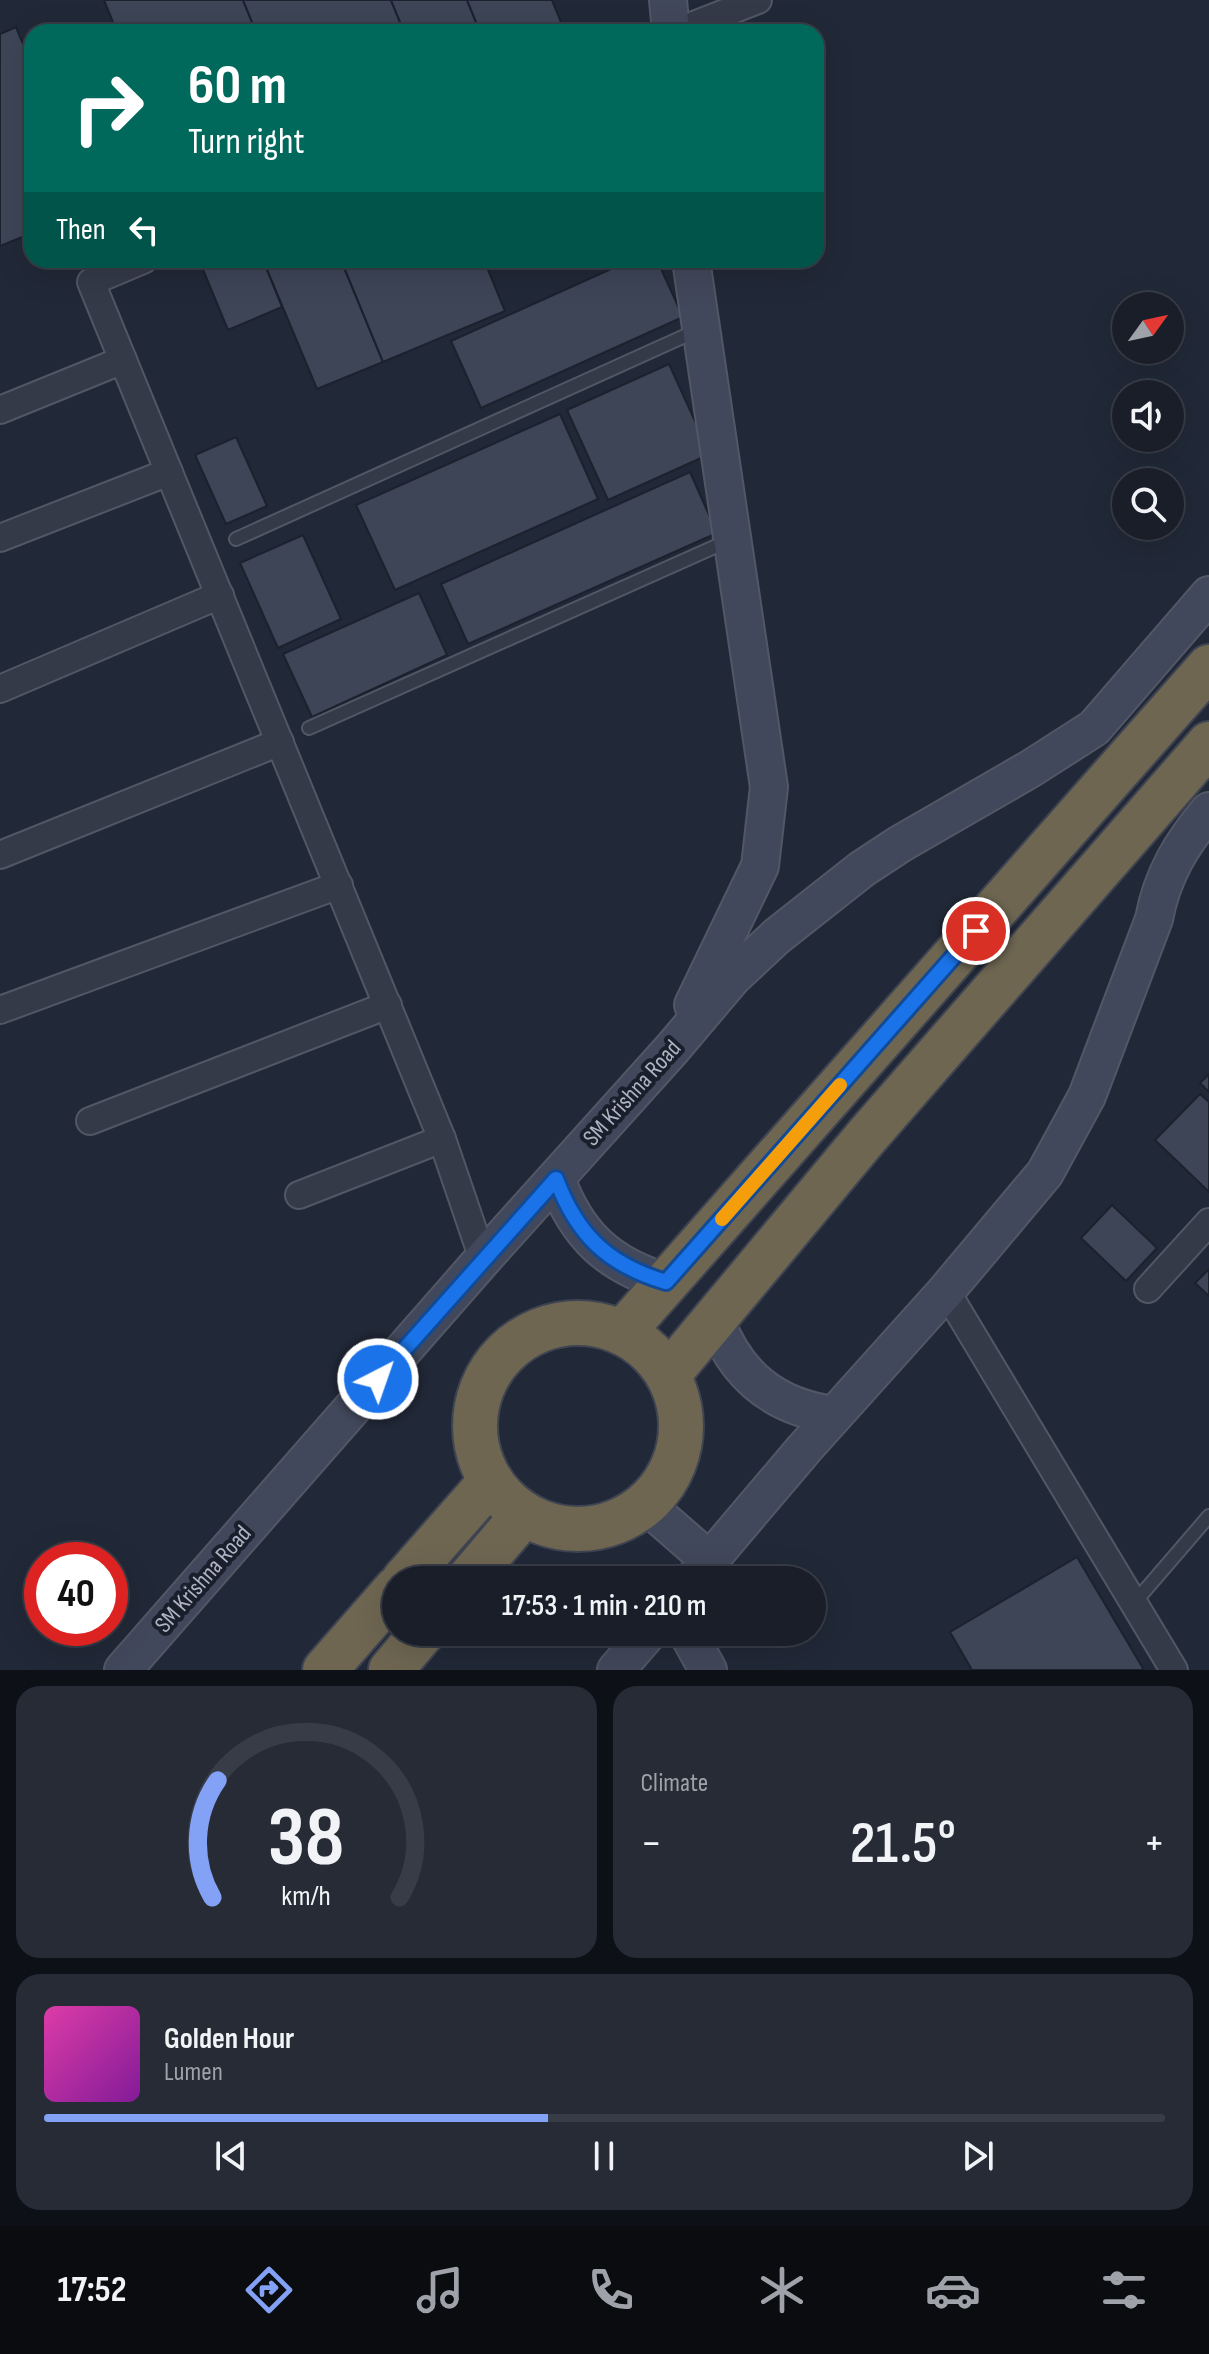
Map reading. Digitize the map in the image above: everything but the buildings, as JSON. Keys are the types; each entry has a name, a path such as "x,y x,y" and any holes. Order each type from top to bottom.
{"highway":[{"path":"622,1333 1209,667"},
{"path":"668,1375 867,1136 1209,744"},
{"path":"571,1323 592,1323 622,1333 649,1351 675,1388 681,1410 682,1432 679,1455 670,1476 658,1494 622,1521 580,1530 538,1522 503,1497 481,1461 476,1440 478,1398 498,1361 513,1345 531,1334 550,1326 571,1323"},
{"path":"416,1566 491,1481"},
{"path":"480,1566 524,1514"},
{"path":"325,1670 382,1605"},
{"path":"391,1670 411,1646"}],"street":[{"path":"668,0 672,24"},
{"path":"694,24 758,0"},
{"path":"124,268 91,282 442,1139 483,1259"},
{"path":"672,1049 760,866 769,787 692,268"},
{"path":"0,410 123,360"},
{"path":"0,538 169,472"},
{"path":"0,689 220,595"},
{"name":"SM Krishna Road","path":"123,1670 732,978 825,896 900,844 1019,776 1094,728 1209,595"},
{"path":"0,855 280,742"},
{"path":"704,1566 946,1291 1045,1173 1087,1096 1154,919 1164,880 1181,846 1209,811"},
{"path":"0,1010 339,885"},
{"path":"90,1121 388,1005"},
{"path":"299,1195 442,1139"},
{"path":"556,1179 564,1201 591,1241 626,1267 666,1282"},
{"path":"1148,1289 1209,1222"},
{"path":"946,1291 1174,1670"},
{"path":"715,1319 732,1356 760,1386 795,1406 834,1415"},
{"path":"646,1505 698,1566"},
{"path":"616,1670 637,1646"},
{"path":"695,1646 708,1670"}],"lane":[{"path":"236,539 701,328"},
{"path":"309,728 732,539"},
{"path":"1135,1602 1209,1516"}],"slow traffic":[{"path":"722,1219 840,1085"}],"route":[{"path":"378,1379 556,1179 564,1201 591,1241 626,1267 666,1282 976,931"}]}
